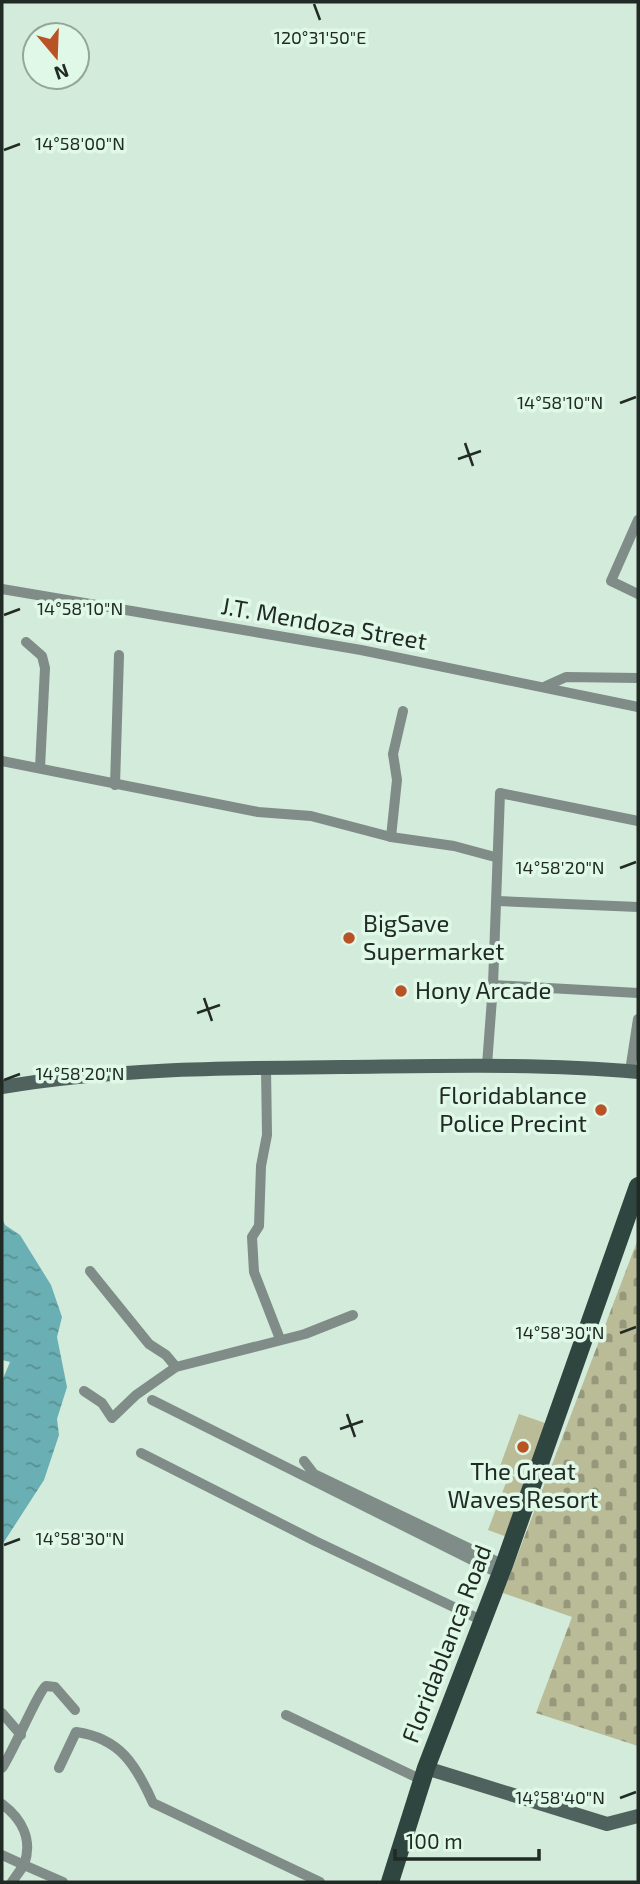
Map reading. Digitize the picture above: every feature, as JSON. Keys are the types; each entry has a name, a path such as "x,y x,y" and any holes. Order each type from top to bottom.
{"main road":[{"name":"Floridablanca Road","path":"390,1882 424,1774 502,1569 638,1186"}],"street":[{"path":"638,520 611,581 638,594"},
{"name":"J.T. Mendoza Street","path":"2,589 373,652 638,706"},
{"path":"26,642 42,656 44,668 40,768"},
{"path":"115,785 119,655"},
{"path":"547,686 566,677 638,678"},
{"path":"391,836 397,780 393,754 403,711"},
{"path":"2,761 257,812 311,816 391,836 454,846 495,857"},
{"path":"487,1065 493,985 497,901 495,857 500,793 638,821"},
{"path":"497,901 638,907"},
{"path":"493,985 638,993"},
{"path":"2,1087 63,1077 158,1069 487,1065 634,1072 638,1019"},
{"path":"266,1068 267,1135 261,1166 259,1226 252,1237 254,1272 280,1339"},
{"path":"90,1270 149,1344 166,1355 176,1367"},
{"path":"84,1391 102,1403 112,1418 136,1395 176,1367 280,1339 353,1315"},
{"path":"152,1400 502,1569"},
{"path":"141,1453 482,1621"},
{"path":"304,1461 314,1474 502,1569"},
{"path":"2,1768 21,1735 40,1689 46,1686 55,1687 75,1710"},
{"path":"2,1713 21,1735"},
{"path":"286,1715 424,1774 607,1824 638,1816"},
{"path":"59,1768 76,1732 100,1735 137,1767 153,1803 320,1882"},
{"path":"2,1804 15,1814 29,1841 24,1865 12,1882"},
{"path":"2,1855 63,1882"}],"green space":[{"path":"638,1239 638,1746 536,1713 572,1617 503,1593"},
{"name":"The Great Waves Resort","path":"519,1414 548,1424 527,1479 499,1469"},
{"path":"509,1475 528,1481 507,1537 488,1530"}],"water":[{"path":"2,1218 5,1225 20,1235 51,1285 62,1317 57,1337 67,1387 57,1419 59,1435 44,1480 2,1545 2,1381 10,1362 2,1360"}],"place":[{"name":"BigSave Supermarket","path":"349,938"},
{"name":"Hony Arcade","path":"401,991"},
{"name":"Floridablance Police Precint","path":"601,1110"},
{"name":"The Great Waves Resort","path":"523,1447"}]}
